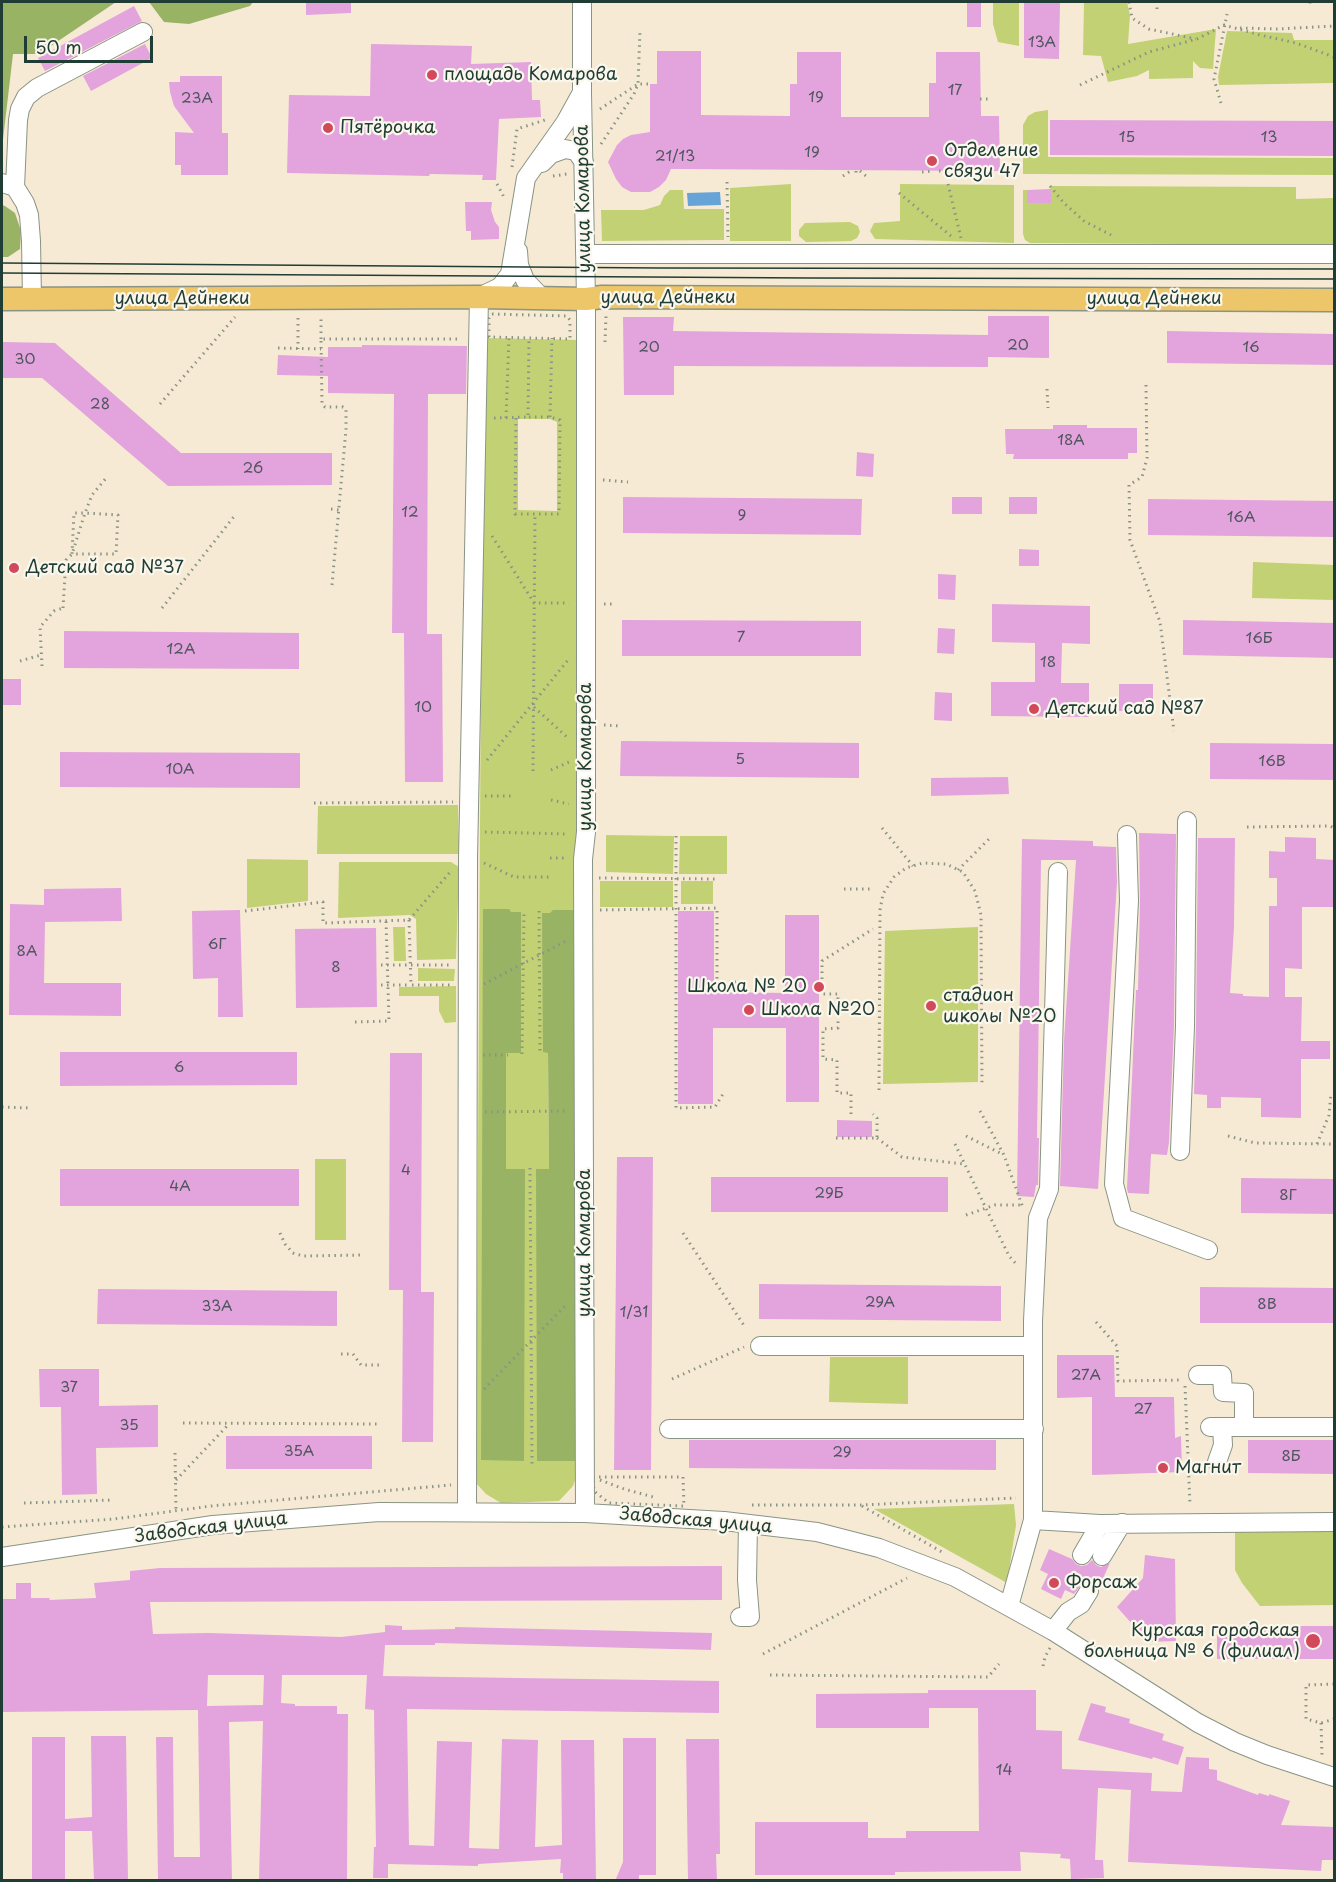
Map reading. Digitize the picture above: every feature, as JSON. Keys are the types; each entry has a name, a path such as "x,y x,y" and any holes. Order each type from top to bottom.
{"main road":[{"name":"улица Дейнеки","path":"2,299 745,297 1335,300"}],"street":[{"name":"улица Комарова","path":"582,2 582,93 591,156 585,254 585,1513"},
{"path":"32,299 32,241 29,215 25,203 8,185 20,109 26,97 37,88 143,32"},
{"path":"542,298 530,286 522,273 518,259 516,189 565,123 582,93"},
{"path":"516,189 555,152 571,150 591,156"},
{"path":"467,1512 468,859 479,297 500,287 510,274 518,225"},
{"path":"585,254 1335,254"},
{"path":"1180,1152 1185,1026 1187,821"},
{"path":"1127,835 1129,901 1114,1184 1123,1218 1208,1250"},
{"path":"1010,1606 1033,1520 1033,1346 1038,1218 1050,1189 1058,872"},
{"path":"753,1346 1033,1346"},
{"path":"1198,1375 1222,1375 1222,1392 1244,1393 1244,1427"},
{"path":"1217,1462 1222,1445 1216,1427 1335,1427"},
{"path":"669,1429 1034,1429"},
{"name":"Заводская улица","path":"2,1557 213,1525 379,1512 585,1513 748,1524 817,1532 879,1548 930,1566 1010,1606 1053,1631 1198,1723 1267,1755 1335,1777"},
{"path":"1033,1520 1100,1524 1335,1522"},
{"path":"1102,1556 1122,1523"},
{"path":"740,1617 750,1617 747,1580 748,1524"},
{"path":"1082,1556 1100,1524"},
{"path":"1053,1631 1080,1592"}],"path":[{"path":"1129,2 1132,18 1149,29 1197,39"},
{"path":"1157,2 1157,9"},
{"path":"1221,103 1214,79 1227,14"},
{"path":"1080,84 1149,52 1197,39 1224,25 1296,43 1335,57"},
{"path":"1235,28 1277,29 1335,26"},
{"path":"591,156 634,94 638,84 640,31"},
{"path":"596,112 638,84 650,84"},
{"path":"980,99 988,99"},
{"path":"511,169 517,129 547,119"},
{"path":"856,170 866,176"},
{"path":"843,176 856,170"},
{"path":"856,170 856,177"},
{"path":"922,172 952,172"},
{"path":"927,176 936,173 947,177"},
{"path":"727,182 729,255"},
{"path":"900,193 961,243 948,184"},
{"path":"1050,186 1063,202 1084,221 1113,237"},
{"path":"507,201 516,189"},
{"path":"605,346 606,312"},
{"path":"160,404 237,314 226,314"},
{"path":"298,315 298,349"},
{"path":"321,315 322,405 344,407 346,410 332,585"},
{"path":"490,315 569,316 570,339 509,338 489,337 490,315"},
{"path":"506,418 509,338"},
{"path":"528,417 529,338"},
{"path":"550,417 552,338"},
{"path":"321,339 463,339"},
{"path":"278,348 321,349"},
{"path":"1146,386 1147,458 1142,477 1129,485 1130,540 1160,622 1174,731"},
{"path":"1047,389 1048,408"},
{"path":"486,418 516,417 550,417 560,420 560,514 515,514 516,417"},
{"path":"603,469 603,480 628,482"},
{"path":"42,666 40,627 54,611 64,607 66,560 72,554 92,495 107,477"},
{"path":"331,509 339,510"},
{"path":"74,513 117,514 116,554 72,554 74,513"},
{"path":"162,608 236,514"},
{"path":"533,771 535,514"},
{"path":"491,534 534,603"},
{"path":"534,603 573,603"},
{"path":"600,604 614,604"},
{"path":"20,661 41,655"},
{"path":"481,768 569,659"},
{"path":"534,707 574,744"},
{"path":"602,725 620,726"},
{"path":"480,796 515,796"},
{"path":"314,803 463,802"},
{"path":"1247,827 1330,826 1335,828"},
{"path":"882,828 914,866"},
{"path":"480,832 572,834"},
{"path":"676,836 676,1108 715,1107 723,1094"},
{"path":"958,870 992,836"},
{"path":"480,861 514,877 550,877"},
{"path":"879,1090 880,910 883,894 894,877 906,868 923,864 946,864 963,872 975,891 981,915 982,1085"},
{"path":"411,985 409,920 454,868"},
{"path":"592,878 717,879"},
{"path":"844,889 873,890"},
{"path":"245,911 323,902 322,923 409,920"},
{"path":"592,910 717,908 717,983 735,982"},
{"path":"522,1054 524,910"},
{"path":"539,911 540,1054"},
{"path":"355,1022 389,1021 386,921"},
{"path":"851,1114 850,1093 837,1093 837,1060 823,1059 822,1029 838,1028 838,993 822,994 822,962 873,929"},
{"path":"477,988 584,931"},
{"path":"381,965 460,965"},
{"path":"381,985 460,984"},
{"path":"477,1056 508,1055"},
{"path":"1317,1144 1329,1115 1331,1093"},
{"path":"2,1107 30,1108"},
{"path":"478,1112 585,1110"},
{"path":"980,1111 1004,1155 1022,1205 1038,1235"},
{"path":"873,1114 877,1118 877,1138"},
{"path":"966,1136 1004,1155"},
{"path":"1228,1136 1255,1143 1335,1144"},
{"path":"836,1138 877,1138 902,1157 964,1164"},
{"path":"955,1144 1009,1256 1024,1272"},
{"path":"530,1168 531,1464"},
{"path":"966,1215 995,1205 1031,1205"},
{"path":"279,1233 293,1253 303,1256 364,1255"},
{"path":"683,1233 745,1327"},
{"path":"466,1408 575,1297"},
{"path":"1096,1322 1117,1346 1118,1381 1185,1380 1190,1510"},
{"path":"672,1379 753,1346"},
{"path":"341,1354 353,1354 361,1365 379,1365"},
{"path":"183,1423 378,1424"},
{"path":"176,1480 228,1424"},
{"path":"175,1453 176,1510"},
{"path":"593,1477 683,1477 684,1506 609,1503 594,1491 593,1477"},
{"path":"743,1505 860,1505 1016,1498"},
{"path":"24,1503 113,1500"},
{"path":"763,1654 930,1566"},
{"path":"770,1675 988,1677 999,1664"},
{"path":"1335,1684 1306,1685 1306,1719 1321,1724 1335,1719"},
{"path":"1321,1724 1322,1756"}],"green space":[{"path":"2,2 116,2 39,54 13,54 2,148"},
{"path":"149,2 253,2 250,6 189,24 164,22"},
{"path":"993,2 1019,2 1019,46 998,42 993,24"},
{"path":"1084,2 1127,2 1130,15 1128,44 1216,29 1213,69 1200,68 1193,61 1193,78 1149,79 1149,70 1137,76 1108,82 1101,56 1083,55"},
{"path":"1227,31 1292,33 1294,40 1334,40 1334,83 1219,85 1218,77"},
{"path":"1048,110 1048,157 1334,158 1334,175 1023,174 1023,125 1028,116 1035,112"},
{"path":"791,184 791,241 730,241 730,188"},
{"path":"900,184 1014,185 1014,243 875,239 870,231 874,223 900,221"},
{"path":"1050,186 1296,187 1296,199 1334,198 1334,245 1030,243 1025,240 1023,234 1023,190 1027,190 1027,203 1051,202"},
{"path":"670,190 683,190 684,209 724,209 724,240 602,241 601,210 644,210 660,205"},
{"path":"2,205 15,213 21,231 20,249 8,257 2,257"},
{"path":"850,222 858,226 860,232 857,238 851,241 806,242 799,236 799,230 805,223"},
{"path":"483,338 580,340 582,1461 573,1486 559,1501 501,1503 486,1494 476,1483","holes":["518,419 550,419 557,422 557,511 518,510","511,912 521,912 521,1052 506,1053 506,1169 525,1169 481,1460","543,913 550,913 581,1461 536,1170 549,1169"]},
{"path":"1253,562 1334,565 1334,600 1252,598"},
{"path":"458,805 459,854 317,854 318,806"},
{"path":"606,835 674,836 673,874 606,872"},
{"path":"680,836 727,836 727,874 679,874"},
{"path":"247,859 308,860 308,901 247,908"},
{"path":"339,862 451,862 459,867 456,959 417,960 416,919 410,915 338,918"},
{"path":"600,881 673,881 673,907 600,907"},
{"path":"681,881 713,881 713,904 681,904"},
{"path":"483,909 509,909 511,912 521,912 521,1053 506,1053 506,1169 525,1169 524,1461 481,1460"},
{"path":"553,910 579,910 581,1461 537,1461 536,1169 549,1169 548,1053 543,1052 542,913 550,913"},
{"path":"393,927 405,927 406,961 394,961"},
{"name":"стадион школы №20","path":"978,927 978,1082 883,1084 885,931"},
{"path":"418,968 455,969 454,981 418,981"},
{"path":"456,986 456,1022 445,1023 439,1011 439,996 399,996 399,987"},
{"path":"315,1159 346,1159 346,1240 315,1240"},
{"path":"830,1357 908,1357 908,1404 829,1402"},
{"path":"1014,1504 1016,1525 1007,1583 874,1509"},
{"path":"1334,1525 1334,1605 1260,1606 1235,1570 1235,1526"}],"water":[{"path":"720,192 721,205 688,206 687,193"}],"building":[{"path":"306,2 351,2 351,13 306,15"},
{"path":"967,2 981,2 981,27 967,27"},
{"path":"1024,2 1060,2 1059,59 1024,58"},
{"path":"134,6 142,21 45,71 38,58"},
{"path":"145,44 152,58 91,91 83,76"},
{"path":"371,44 472,46 471,64 531,62 532,100 540,100 541,117 499,119 496,180 482,180 483,175 287,173 289,95 370,96"},
{"path":"657,51 701,51 701,115 790,116 790,84 797,84 797,52 841,52 841,117 929,117 929,83 936,83 936,52 980,52 981,116 999,116 1000,171 671,169 666,180 659,187 650,192 631,192 622,187 608,162 623,139 631,135 650,132 650,84 657,84"},
{"path":"180,76 222,76 222,133 228,133 228,175 181,175 181,165 175,165 175,132 194,133 174,106 170,92 169,82 180,82"},
{"path":"1050,120 1335,121 1335,156 1050,155"},
{"path":"1051,189 1051,203 1027,203 1027,190"},
{"path":"465,202 492,202 491,210 499,227 499,239 471,240 471,231 466,231"},
{"path":"988,316 1049,316 1049,358 988,357 988,367 674,366 674,395 624,395 623,317 674,317 673,331 988,335"},
{"path":"1167,331 1335,334 1335,365 1167,363"},
{"path":"2,342 55,343 181,453 332,453 332,485 168,486 42,378 2,378"},
{"path":"362,345 467,346 466,394 428,394 427,634 442,634 443,782 405,782 404,633 392,633 394,394 328,393 328,376 277,375 278,355 328,357 328,347 362,347"},
{"path":"1053,425 1137,428 1137,453 1128,453 1128,459 1013,459 1014,454 1006,454 1005,429 1053,429"},
{"path":"857,452 874,454 873,477 856,476"},
{"path":"623,497 862,499 861,535 623,533"},
{"path":"952,497 982,497 982,514 952,514"},
{"path":"1009,497 1037,497 1037,514 1009,514"},
{"path":"1148,499 1335,501 1335,537 1148,535"},
{"path":"1019,549 1039,550 1039,566 1019,566"},
{"path":"938,574 956,575 955,600 938,599"},
{"path":"992,604 1090,606 1090,644 1062,643 1061,683 1089,683 1089,717 991,716 991,682 1035,682 1035,643 992,642"},
{"path":"622,620 861,621 861,656 622,656"},
{"path":"1183,620 1335,623 1335,658 1183,655"},
{"path":"938,628 955,629 954,654 937,653"},
{"path":"64,631 299,633 299,669 64,668"},
{"path":"2,679 21,679 21,705 2,705"},
{"path":"1119,684 1153,684 1153,710 1119,711"},
{"path":"935,692 952,693 952,721 934,720"},
{"path":"621,741 859,743 859,778 620,776"},
{"path":"1210,743 1335,744 1335,780 1210,779"},
{"path":"60,752 300,753 300,788 60,787"},
{"path":"1008,777 1009,794 931,796 931,778"},
{"path":"1139,833 1176,834 1174,1026 1169,1142 1167,1155 1151,1154 1149,1194 1128,1193 1127,1188 1136,990 1138,990"},
{"path":"1285,837 1316,838 1316,859 1335,860 1335,907 1302,907 1302,969 1285,968 1285,997 1302,997 1301,1041 1330,1041 1330,1059 1301,1059 1301,1118 1261,1117 1261,1098 1221,1097 1221,1108 1207,1108 1207,1095 1194,1094 1198,838 1235,838 1234,927 1230,993 1269,997 1269,906 1277,906 1277,878 1269,878 1269,851 1285,852"},
{"path":"1022,839 1093,841 1093,846 1116,847 1117,882 1098,1189 1060,1186 1064,1041 1076,860 1041,860 1037,1138 1039,1138 1038,1185 1036,1185 1034,1197 1017,1196"},
{"path":"121,888 122,921 45,922 44,983 121,983 121,1016 9,1015 10,904 44,905 44,889"},
{"path":"240,910 243,1017 218,1017 218,978 193,979 192,911"},
{"name":"Школа №20","path":"678,911 714,911 714,992 785,993 785,915 819,915 819,1102 786,1102 786,1028 713,1028 713,1104 678,1104"},
{"path":"376,928 377,1007 296,1008 295,929"},
{"path":"60,1052 297,1052 297,1085 60,1086"},
{"path":"390,1053 422,1053 421,1292 434,1292 433,1442 402,1442 403,1290 389,1290"},
{"path":"837,1120 872,1121 872,1137 837,1137"},
{"path":"617,1157 653,1157 651,1470 614,1470"},
{"path":"60,1169 299,1169 299,1206 60,1206"},
{"path":"711,1177 948,1177 948,1212 711,1212"},
{"path":"1241,1178 1335,1179 1335,1214 1241,1213"},
{"path":"759,1284 1001,1286 1001,1321 759,1319"},
{"path":"1200,1287 1335,1288 1335,1323 1200,1323"},
{"path":"98,1289 337,1291 337,1326 97,1324"},
{"path":"1057,1355 1114,1355 1115,1397 1174,1397 1175,1438 1181,1436 1182,1472 1092,1475 1092,1397 1057,1398"},
{"path":"39,1369 99,1369 99,1406 158,1405 158,1447 96,1448 97,1494 62,1495 61,1407 40,1407"},
{"path":"226,1436 372,1436 372,1469 226,1469"},
{"path":"689,1440 996,1440 996,1470 689,1468"},
{"path":"1248,1440 1335,1440 1335,1474 1248,1473"},
{"path":"1049,1549 1072,1559 1081,1566 1087,1565 1092,1560 1101,1567 1110,1563 1099,1587 1094,1581 1084,1581 1074,1594 1065,1590 1061,1599 1041,1589 1048,1574 1040,1570"},
{"path":"1145,1555 1175,1559 1176,1641 1148,1642 1117,1607 1143,1578"},
{"path":"722,1566 722,1600 150,1602 153,1634 208,1633 341,1637 385,1632 385,1625 402,1626 402,1630 455,1629 455,1627 712,1633 711,1650 435,1643 435,1645 385,1645 383,1676 719,1681 719,1713 407,1709 409,1845 434,1846 437,1741 472,1742 469,1848 499,1849 502,1739 538,1740 535,1847 562,1845 561,1740 594,1740 596,1881 563,1881 563,1873 560,1873 561,1859 478,1864 478,1866 388,1864 388,1878 373,1878 374,1847 376,1847 374,1710 365,1709 367,1675 282,1675 281,1703 295,1704 295,1706 337,1706 337,1714 348,1714 347,1881 259,1881 263,1721 229,1722 232,1881 158,1881 156,1737 173,1737 174,1857 200,1857 198,1710 2,1712 2,1599 16,1599 16,1583 31,1583 31,1598 50,1598 49,1600 96,1598 94,1583 130,1580 130,1571 160,1568","holes":["208,1675 264,1675 263,1705 207,1706"]},
{"path":"1217,1626 1335,1626 1335,1659 1217,1659"},
{"path":"928,1690 1036,1690 1036,1730 1062,1731 1062,1769 1152,1773 1151,1791 1182,1792 1186,1757 1209,1758 1209,1769 1217,1770 1217,1780 1258,1795 1259,1793 1269,1796 1269,1794 1290,1801 1281,1825 1335,1827 1335,1860 1322,1860 1321,1871 1128,1862 1131,1790 1098,1788 1095,1860 1103,1860 1104,1878 1071,1879 1070,1859 1060,1858 1061,1854 1020,1852 1021,1871 895,1872 895,1875 755,1875 755,1822 868,1822 868,1838 906,1838 906,1831 979,1831 978,1708 929,1708 929,1728 816,1728 816,1694 928,1693"},
{"path":"1091,1703 1106,1707 1105,1712 1130,1719 1129,1723 1164,1734 1162,1740 1184,1747 1178,1765 1078,1740"},
{"path":"91,1736 126,1736 128,1881 94,1881 92,1831 65,1831 65,1881 32,1881 32,1737 65,1737 65,1819 92,1817"},
{"path":"623,1738 656,1738 656,1875 639,1875 639,1881 615,1881 623,1862"},
{"path":"686,1739 719,1739 720,1854 716,1854 717,1881 688,1881"}],"tram line":[{"path":"2,263 659,268 1334,269"},
{"path":"2,273 1334,279"}],"place":[{"name":"площадь Комарова","path":"432,75"},
{"name":"Пятёрочка","path":"328,128"},
{"name":"Отделение связи 47","path":"932,161"},
{"name":"Детский сад №37","path":"14,568"},
{"name":"Детский сад №87","path":"1034,709"},
{"name":"Школа № 20","path":"819,987"},
{"name":"стадион школы №20","path":"931,1006"},
{"name":"Школа №20","path":"749,1010"},
{"name":"Магнит","path":"1163,1468"},
{"name":"Форсаж","path":"1054,1583"},
{"name":"Курская городская больница № 6 (филиал)","path":"1313,1641"}]}
